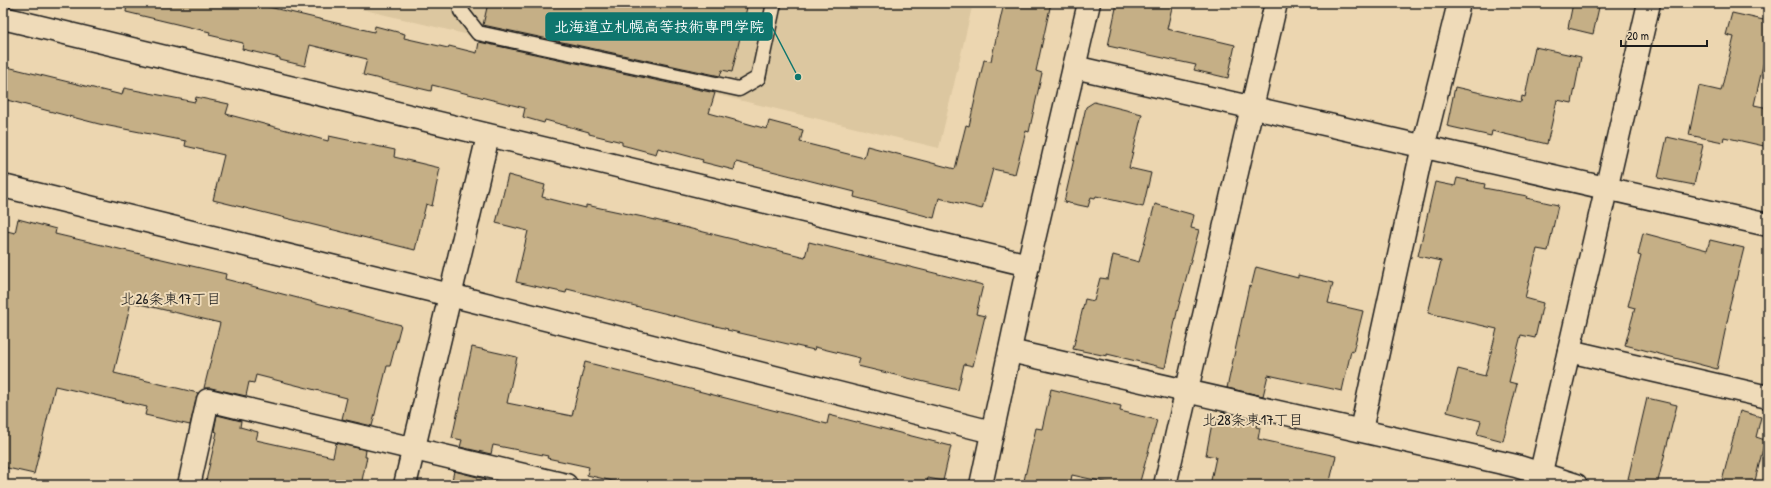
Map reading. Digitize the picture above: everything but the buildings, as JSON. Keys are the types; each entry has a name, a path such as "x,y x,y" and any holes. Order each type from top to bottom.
{"street":[{"path":"981,485 1028,265 1089,3"},
{"path":"1165,485 1276,3"},
{"path":"1361,430 1423,148 1459,3"},
{"path":"1539,479 1649,3"},
{"path":"3,18 1028,265"},
{"path":"1074,68 1253,107 1423,148 1768,225"},
{"path":"405,485 488,136"},
{"path":"3,186 450,295 992,432"},
{"path":"1010,351 1361,430 1539,479 1576,485"},
{"path":"1569,351 1768,397"},
{"path":"189,485 208,400 566,485"}],"lane":[{"path":"463,3 461,11 478,33 739,89 758,78 774,3"}],"shaded area":[{"path":"344,3 973,3 939,148 344,5"}],"place":[{"name":"北海道立札幌高等技術専門学院","path":"798,77"}],"district":[{"name":"北26条東17丁目","path":"171,298"},
{"name":"北28条東17丁目","path":"1253,419"}]}
